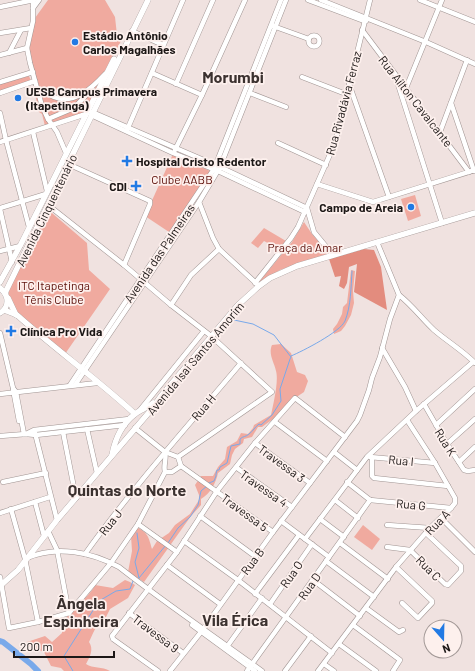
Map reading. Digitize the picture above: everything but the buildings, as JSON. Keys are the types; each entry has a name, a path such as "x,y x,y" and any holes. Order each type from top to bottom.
{"main road":[{"name":"Avenida Cinquentenário","path":"0,282 12,262 66,153 91,113 146,0"},
{"name":"Avenida Cinquentenário","path":"91,113 101,80 108,71 146,0"},
{"name":"Avenida Cinquentenário","path":"2,311 7,304 6,295 76,148 105,83 101,80"},
{"name":"Avenida Cinquentenário","path":"66,153 76,148"},
{"name":"Avenida Isai Santos Amorim","path":"1,586 13,575 57,520 142,421 211,336 257,284 286,271 333,255 475,213"},
{"path":"0,288 6,295 16,316"},
{"path":"2,311 16,316 97,383 137,412 142,421"},
{"path":"112,455 117,437 129,419 161,396"}],"street":[{"path":"0,7 33,0 28,48 33,72 42,106 48,119 53,124 66,153"},
{"path":"33,8 39,0"},
{"path":"127,129 183,0"},
{"path":"176,84 213,0"},
{"path":"173,153 202,95 245,0"},
{"name":"Avenida das Palmeiras","path":"229,137 250,93 274,26 281,0"},
{"name":"Avenida das Palmeiras","path":"72,385 199,202 217,168 274,26 286,0"},
{"path":"308,0 426,42 475,64"},
{"path":"321,0 366,20"},
{"name":"Rua Rivadávia Ferraz","path":"257,284 291,238 306,210 335,144 370,0"},
{"path":"420,0 475,22"},
{"path":"406,88 442,0"},
{"path":"274,26 309,39"},
{"path":"0,33 31,28"},
{"path":"9,53 21,30"},
{"name":"Rua Aílton Cavalcante","path":"362,30 440,132 473,171"},
{"path":"132,31 163,44"},
{"path":"0,55 28,48"},
{"path":"440,132 467,60"},
{"path":"0,82 33,72"},
{"path":"152,73 202,95"},
{"path":"395,74 442,223"},
{"path":"302,77 346,94"},
{"path":"37,88 54,97 64,99 74,98 101,80"},
{"path":"0,93 35,81"},
{"path":"349,84 389,198"},
{"path":"48,119 74,108 91,90 96,94"},
{"path":"250,93 286,108"},
{"path":"79,96 82,100"},
{"path":"317,184 370,202 376,202 473,171 451,102"},
{"path":"0,113 29,227"},
{"path":"0,142 91,113 176,148 306,210 314,232 333,255"},
{"path":"127,129 173,153 217,168"},
{"path":"12,262 0,209 46,192 33,132"},
{"path":"278,143 326,164"},
{"path":"68,164 150,201 124,265"},
{"name":"Avenida das Palmeiras","path":"143,281 217,168"},
{"path":"199,202 219,249 257,284"},
{"path":"48,205 211,336 272,392 178,457"},
{"path":"305,539 357,470 369,457 416,411 474,363 460,349 434,330 412,306 399,296 377,242"},
{"path":"0,251 20,246"},
{"path":"171,305 191,275 219,249"},
{"name":"Rua B","path":"170,671 202,631 220,604 360,415 390,319 399,296"},
{"path":"137,412 204,331"},
{"path":"0,333 24,434"},
{"path":"382,348 405,387 416,411"},
{"name":"Rua H","path":"165,452 241,363"},
{"path":"0,394 14,390 97,383"},
{"path":"436,425 475,389"},
{"path":"158,671 111,637 149,590 217,492 255,443 295,398 345,437"},
{"name":"Rua K","path":"424,404 459,462 466,470 475,470"},
{"path":"24,434 34,430 129,419"},
{"path":"447,444 475,419"},
{"name":"Rua A","path":"318,671 396,567 454,503 455,498 407,420"},
{"path":"275,422 327,461"},
{"path":"0,436 24,434 36,436 125,425"},
{"path":"135,428 165,452 178,457"},
{"path":"87,429 97,473"},
{"path":"34,430 57,520"},
{"path":"63,432 76,498"},
{"name":"Travessa 3","path":"255,443 310,484"},
{"path":"459,462 475,447"},
{"path":"0,577 9,628 38,622 69,613 111,563 138,524 165,472 165,452"},
{"name":"Rua J","path":"85,554 165,452"},
{"path":"334,452 357,470"},
{"path":"165,472 172,472 181,466 178,457"},
{"path":"369,457 372,476 374,478 448,486"},
{"name":"Rua I","path":"369,457 435,464"},
{"name":"Travessa 5","path":"181,466 273,532"},
{"name":"Travessa 4","path":"236,468 292,507"},
{"path":"3,482 46,473"},
{"path":"348,482 370,500"},
{"path":"0,512 11,510 50,497"},
{"path":"334,500 358,518"},
{"name":"Rua G","path":"370,500 451,508"},
{"name":"Rua D","path":"250,667 287,618 370,500"},
{"path":"34,502 44,536"},
{"path":"11,510 25,559 38,622"},
{"path":"200,516 256,557"},
{"path":"441,518 475,552"},
{"path":"320,519 344,537"},
{"path":"281,522 312,544 374,597"},
{"path":"138,524 176,552"},
{"path":"387,525 430,528"},
{"path":"48,531 57,550 69,613"},
{"name":"Rua C","path":"410,550 446,585 448,585 461,571 461,566 426,533"},
{"path":"255,594 299,535"},
{"path":"184,541 270,604 332,653"},
{"name":"Rua O","path":"270,604 312,544"},
{"path":"340,544 388,579"},
{"path":"387,547 410,550"},
{"path":"25,559 57,550 85,554 111,563 149,590 154,596 227,648 255,671"},
{"path":"167,565 220,604"},
{"path":"396,567 432,601 432,603 418,618 402,603"},
{"path":"313,580 360,616"},
{"path":"227,648 262,598"},
{"path":"366,608 400,633 403,630"},
{"name":"Travessa 9","path":"129,613 183,653"},
{"path":"353,625 400,660 393,671"},
{"path":"285,671 311,636"},
{"path":"339,644 376,671"},
{"path":"324,664 334,671"},
{"path":"250,667 262,671"}],"green space":[{"name":"Estádio Antônio Carlos Magalhães","path":"48,0 105,0 115,17 117,35 123,37 84,114 45,126 42,114 39,112 34,90 39,84 35,81 27,48 35,18"},
{"path":"29,76 31,81 0,91 0,84"},
{"name":"Clube AABB","path":"173,154 210,171 169,232 145,216"},
{"name":"Campo de Areia","path":"415,195 421,216 408,221 401,199"},
{"name":"ITC Itapetinga Tênis Clube","path":"46,208 87,243 89,270 110,289 65,354 16,314 8,298 10,285 30,251 26,248"},
{"name":"Praça da Amar","path":"304,222 325,249 327,254 280,270 258,283 292,242"},
{"path":"264,228 286,241 279,249 264,241 258,248 251,243"},
{"path":"351,270 355,271 353,291 354,303 351,315 341,331 334,334 333,329 342,314 343,307 347,303"},
{"path":"281,344 291,353 297,372 305,375 308,381 304,392 295,398 280,414 262,427 258,427 252,437 244,439 243,443 235,449 230,464 218,473 212,488 201,499 201,505 191,516 144,582 128,572 132,551 131,536 136,527 143,531 147,536 152,549 157,541 169,533 175,525 190,514 199,500 199,495 195,485 201,476 213,476 225,459 227,447 237,441 241,433 248,434 254,425 271,415 277,375 271,355 271,348 272,345"},
{"path":"363,525 380,539 372,550 354,537"},
{"path":"125,580 135,585 128,598 110,609 104,621 98,625 89,642 91,650 86,664 110,671 64,671 61,668 51,666 44,652 29,646 27,642 45,636 52,642 62,633 63,620 89,594 95,585 113,588"}],"shaded area":[{"path":"364,249 374,250 381,267 387,310 354,292 357,264 349,267 347,283 344,289 339,286 341,276 335,277 329,259"}],"waterway":[{"path":"291,356 329,336 345,321 350,303 352,271"},
{"path":"209,483 214,481 217,470 227,463 231,446 240,444 240,439 242,437 248,435 259,424 261,425 272,415 281,401 280,389 291,357 274,335 253,324 234,320"},
{"path":"168,543 178,528 190,517 198,505 201,491 207,486"},
{"path":"137,533 139,548 135,562 139,578"},
{"path":"139,578 166,545"},
{"path":"73,671 64,656 99,601 116,591 130,589 133,581"},
{"path":"0,641 38,671"}],"place":[{"name":"Estádio Antônio Carlos Magalhães","path":"75,42"},
{"name":"UESB Campus Primavera (Itapetinga)","path":"18,98"},
{"name":"Hospital Cristo Redentor","path":"127,161"},
{"name":"CDI","path":"136,186"},
{"name":"Campo de Areia","path":"411,207"},
{"name":"Clínica Pro Vida","path":"11,331"}],"district":[{"name":"Morumbi","path":"233,76"},
{"name":"Quintas do Norte","path":"127,489"},
{"name":"Ângela Espinheira","path":"81,611"},
{"name":"Vila Érica","path":"235,619"}]}
